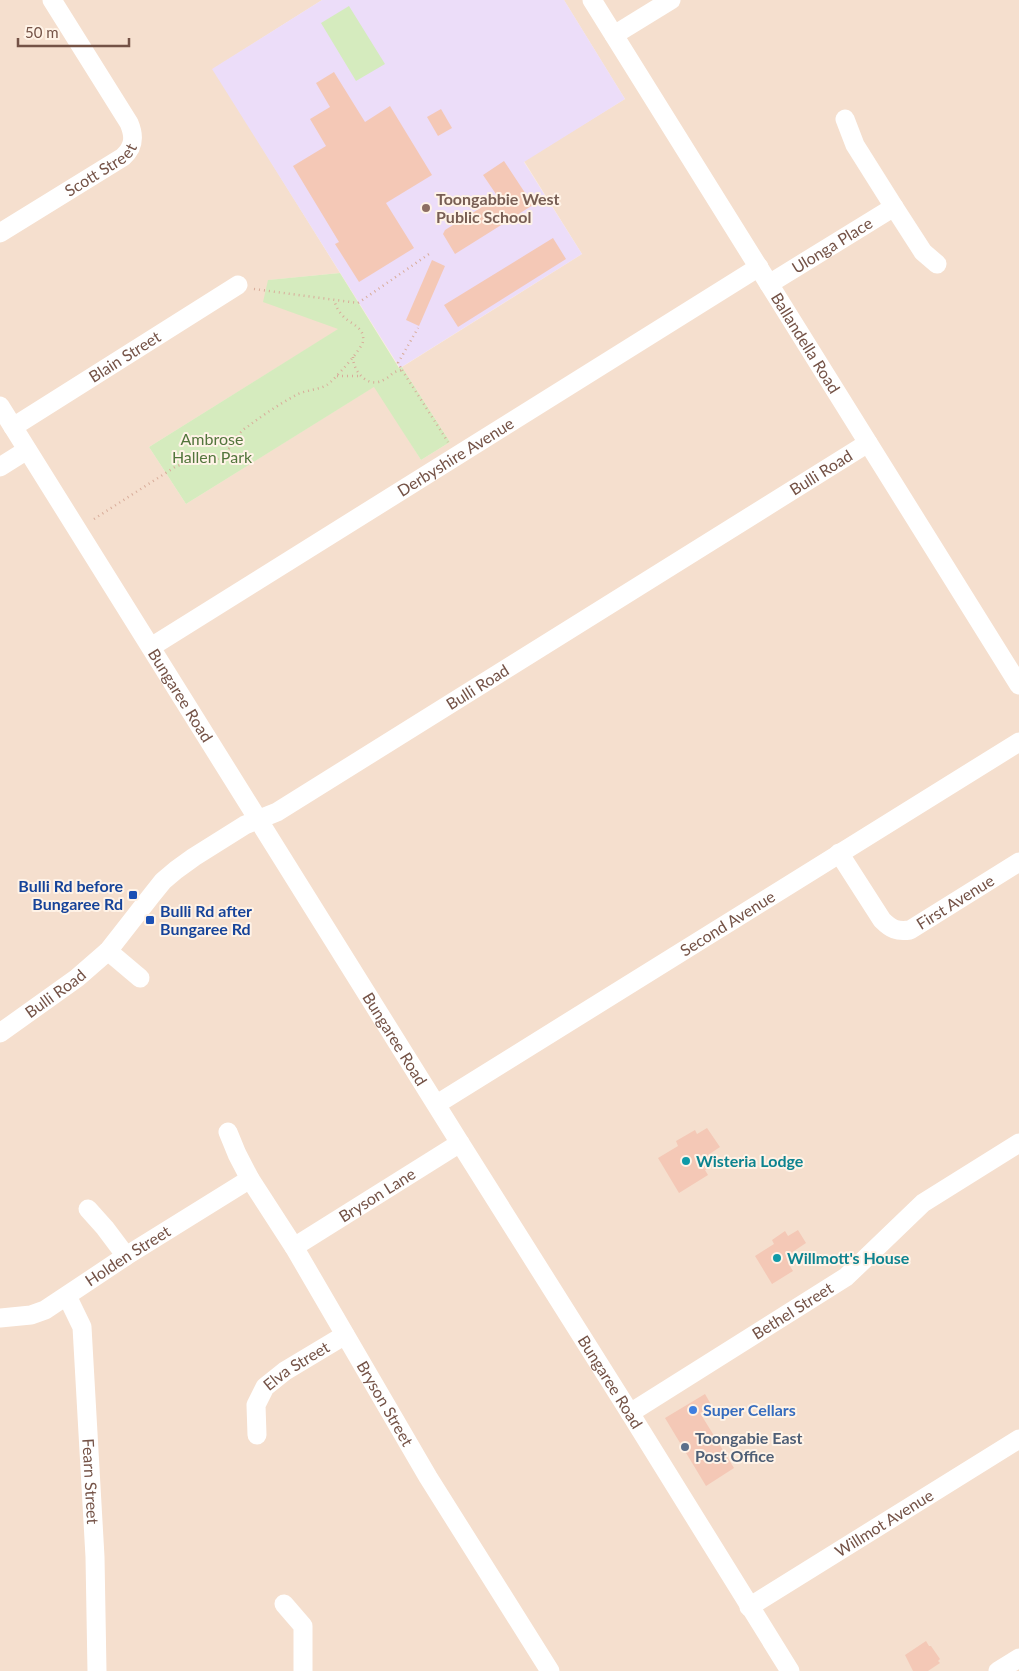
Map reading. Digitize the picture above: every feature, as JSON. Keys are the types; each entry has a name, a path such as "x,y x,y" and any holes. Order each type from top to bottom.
{"street":[{"name":"Scott Street","path":"0,233 123,157 133,142 133,135 129,124 52,0"},
{"name":"Ballandella Road","path":"592,0 1019,685"},
{"path":"614,35 671,0"},
{"path":"845,119 856,145 923,252 937,264"},
{"name":"Ulonga Place","path":"769,284 894,206"},
{"name":"Derbyshire Avenue","path":"151,647 759,267"},
{"name":"Blain Street","path":"13,427 238,285"},
{"name":"Bungaree Road","path":"0,406 790,1671"},
{"name":"Bulli Road","path":"0,1033 76,978 108,951 151,896 170,876 194,856 245,825 277,812 868,443"},
{"path":"0,467 27,450"},
{"name":"Second Avenue","path":"437,1104 1019,742"},
{"name":"First Avenue","path":"839,853 882,920 889,928 900,932 910,930 1019,862"},
{"path":"108,951 140,978"},
{"name":"Bryson Street","path":"228,1132 236,1154 250,1179 294,1246 428,1477 550,1671"},
{"name":"Bryson Lane","path":"294,1246 460,1143"},
{"name":"Bethel Street","path":"630,1413 846,1277 922,1203 1019,1143"},
{"name":"Holden Street","path":"0,1318 31,1315 45,1310 126,1256 250,1179"},
{"path":"88,1209 126,1256"},
{"name":"Fearn Street","path":"67,1296 82,1327 95,1557 97,1671"},
{"name":"Elva Street","path":"257,1435 256,1405 265,1387 284,1371 344,1335"},
{"name":"Willmot Avenue","path":"750,1607 1019,1439"},
{"path":"284,1604 302,1626 303,1671"},
{"path":"998,1671 1019,1658"}],"path":[{"path":"238,285 259,290 358,303 429,254"},
{"path":"94,519 185,463 208,462 222,456 245,428 297,395 326,385 336,376 362,347 364,340 359,328 344,317 336,307 334,300"},
{"path":"418,328 398,363 450,446"},
{"path":"353,356 353,364 361,376 367,380 380,382 386,379 393,371 402,370"},
{"path":"336,376 361,376"}],"shaded area":[{"path":"0,0 322,0 213,69 340,273 269,280 339,329 149,447 186,504 375,386 421,460 450,442 402,367 582,254 524,161 625,99 564,0 1019,0 1019,1671 0,1671"},
{"name":"Toongabbie West Public School","path":"322,0 564,0 625,99 524,162 582,254 400,368 212,69"}],"green space":[{"path":"349,6 385,64 356,81 321,23"},
{"name":"Ambrose Hallen Park","path":"340,273 399,368 402,367 450,442 421,460 374,387 186,504 149,447 338,329 263,302 268,280"}],"building":[{"path":"334,72 365,122 390,106 432,175 386,203 414,248 359,282 335,244 339,242 293,166 326,146 310,119 330,107 316,83"},
{"path":"441,109 452,128 438,136 427,117"},
{"path":"504,161 533,205 455,254 443,234 445,230 498,197 483,175"},
{"path":"553,238 566,259 458,327 444,305"},
{"path":"432,260 445,266 419,326 406,320"},
{"name":"Wisteria Lodge","path":"707,1128 720,1147 708,1155 714,1165 705,1170 708,1175 679,1193 658,1158 678,1146 676,1141 695,1130 697,1134"},
{"name":"Willmott's House","path":"798,1230 806,1243 794,1251 799,1260 790,1266 793,1271 772,1284 755,1256 774,1244 772,1240 785,1231 788,1236"},
{"path":"705,1394 712,1406 700,1413 734,1468 706,1486 665,1418"},
{"path":"926,1641 940,1659 938,1661 940,1663 928,1671 913,1671 905,1655"}],"place":[{"name":"Toongabbie West Public School","path":"426,208"},
{"name":"Bulli Rd before Bungaree Rd","path":"133,895"},
{"name":"Bulli Rd after Bungaree Rd","path":"150,920"},
{"name":"Wisteria Lodge","path":"686,1161"},
{"name":"Willmott's House","path":"777,1258"},
{"name":"Super Cellars","path":"693,1410"},
{"name":"Toongabie East Post Office","path":"685,1447"}]}
